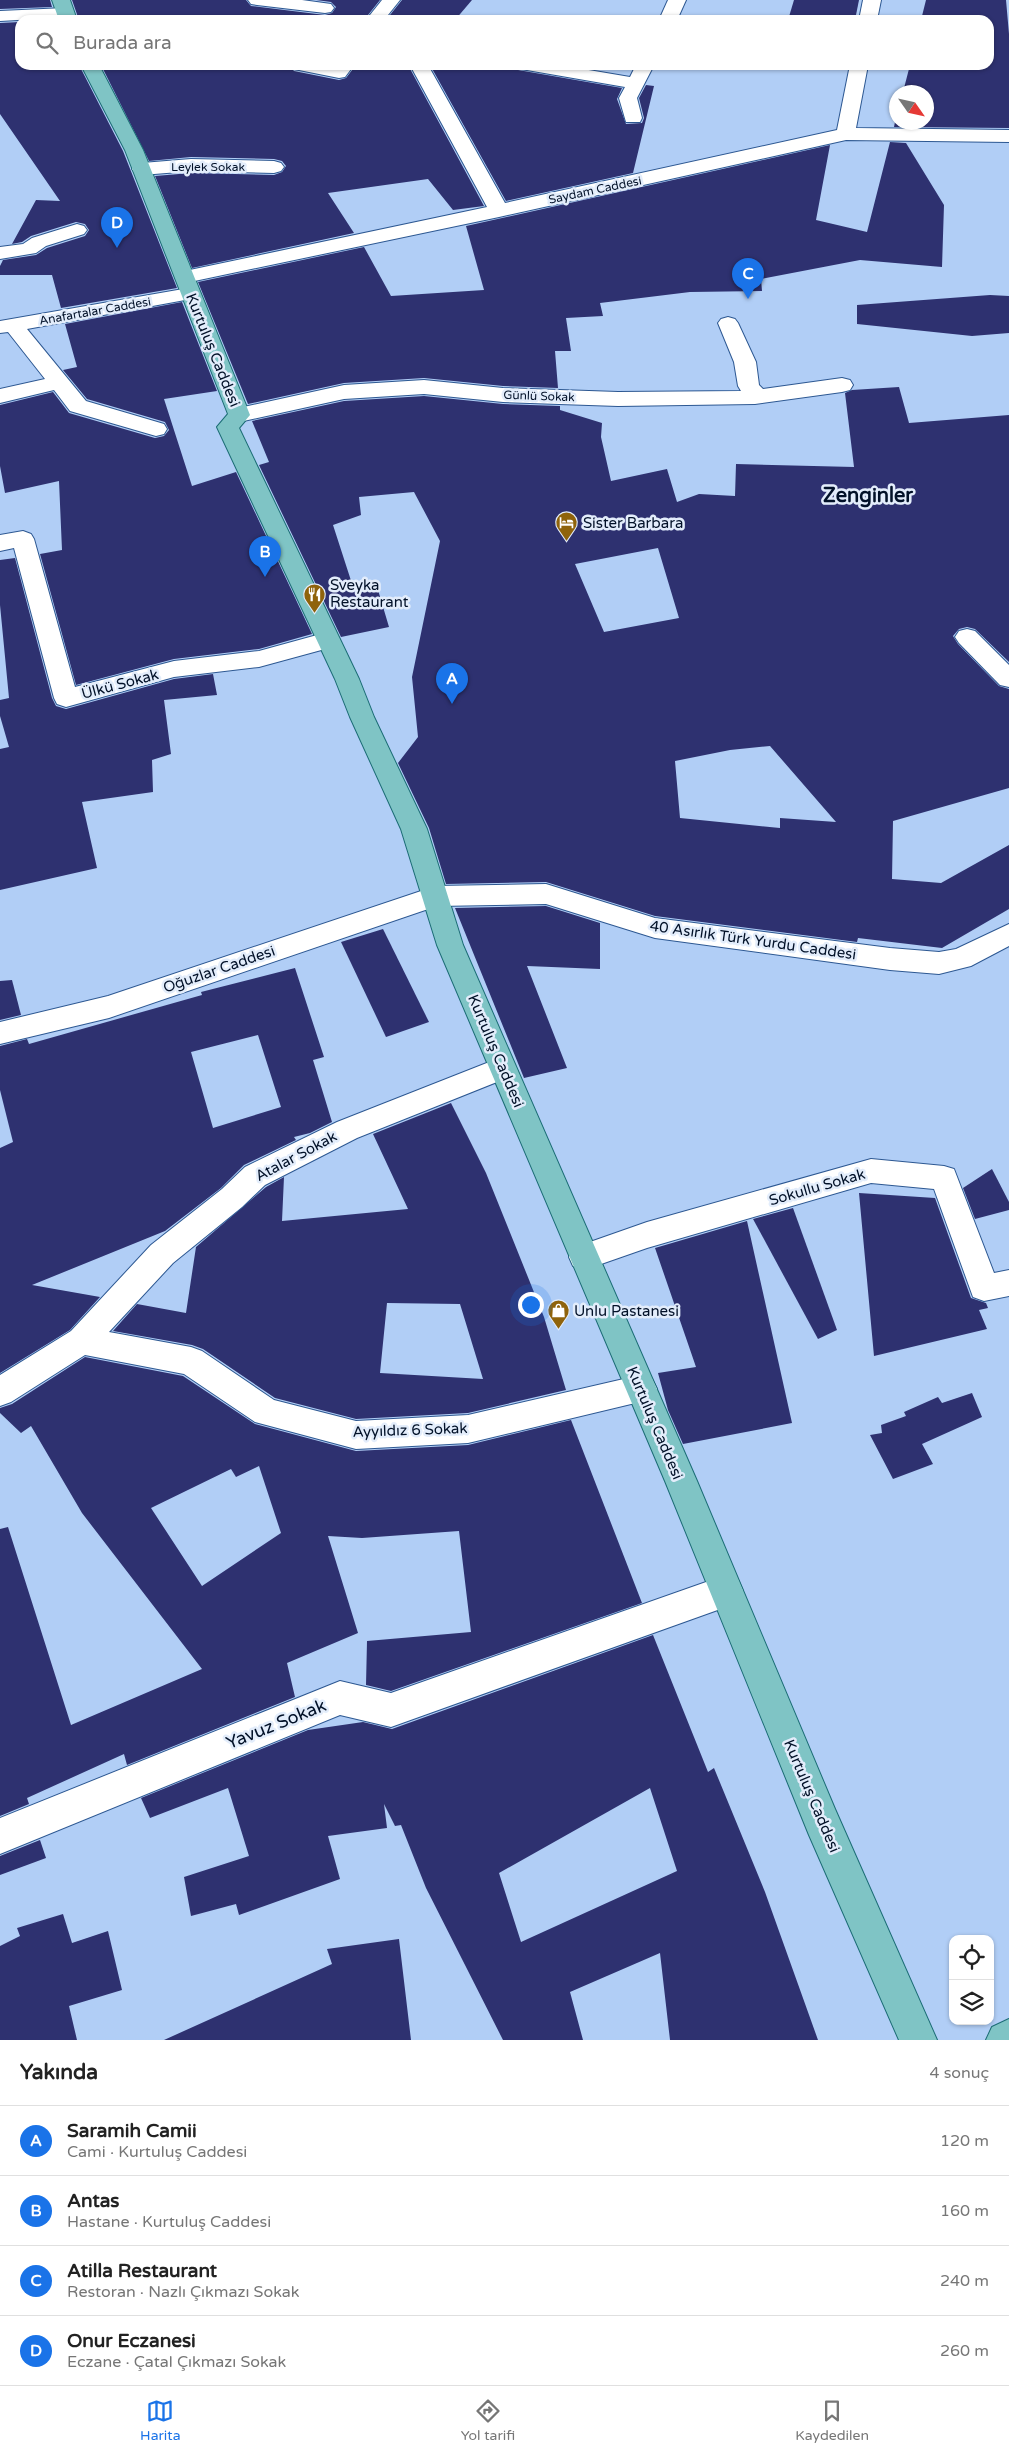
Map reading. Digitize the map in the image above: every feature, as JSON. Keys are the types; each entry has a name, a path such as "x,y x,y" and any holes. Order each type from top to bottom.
{"main road":[{"name":"Kurtuluş Caddesi","path":"93,70 142,168 238,415 228,427 414,829 436,896 439,916 502,1068 641,1389 822,1822 918,2040"},
{"path":"1005,2040 1009,2038"}],"street":[{"path":"257,0 325,8"},
{"path":"379,15 391,0"},
{"path":"670,15 677,0"},
{"path":"869,15 872,0"},
{"path":"0,16 65,11"},
{"path":"324,70 339,73 341,70"},
{"path":"423,70 500,211"},
{"path":"557,70 634,83"},
{"path":"633,118 628,98 642,70"},
{"path":"846,134 858,70"},
{"name":"Saydam Caddesi","path":"187,286 500,211 846,134 1009,136"},
{"name":"Leylek Sokak","path":"142,168 191,165 274,167"},
{"path":"0,253 29,249 39,242 77,230"},
{"name":"Anafartalar Caddesi","path":"7,326 187,286"},
{"path":"728,323 745,362 749,386 757,396"},
{"path":"7,326 78,406 156,429"},
{"path":"0,396 58,382"},
{"name":"Günlü Sokak","path":"238,415 344,392 424,387 503,395 618,399 757,396 842,385"},
{"name":"Ülkü Sokak","path":"0,543 23,539 66,698 174,669 259,659 328,640"},
{"path":"966,638 1009,679"},
{"name":"40 Asırlık Türk Yurdu Caddesi","path":"436,896 546,894 655,928 890,959 939,963 961,960 1009,934"},
{"name":"Oğuzlar Caddesi","path":"0,1033 109,1007 436,896"},
{"name":"Atalar Sokak","path":"82,1340 162,1254 232,1198 255,1176 347,1130 502,1068"},
{"name":"Sokullu Sokak","path":"584,1258 648,1235 871,1171 944,1178 984,1288 1009,1283"},
{"path":"0,1392 82,1340"},
{"name":"Ayyıldız 6 Sokak","path":"82,1340 191,1361 266,1412 356,1435 468,1429 641,1389"},
{"name":"Yavuz Sokak","path":"0,1836 340,1698 391,1710 726,1591"}],"building":[{"path":"0,0 50,0 52,7 0,9"},
{"path":"72,0 246,0 251,6 325,15 77,15"},
{"path":"316,0 380,0 368,15 325,15 332,13 336,7 331,2"},
{"path":"402,0 472,0 459,15 390,15"},
{"path":"794,0 859,0 856,15 790,15"},
{"path":"926,0 1006,0 1009,34 1009,128 934,127 934,85 905,85 909,70 994,70 994,15 922,15"},
{"path":"15,22 15,70 82,70 123,151 177,288 61,308 52,275 0,275 0,266 3,260 36,255 47,248 85,236 89,230 85,224 76,222 12,244 36,200 60,201 0,114 0,23"},
{"path":"104,70 293,70 339,80 346,78 352,70 411,70 484,206 453,210 428,179 328,193 354,233 192,268 155,176 191,173 274,175 282,172 286,166 282,161 274,159 191,157 149,161"},
{"path":"433,70 519,70 622,88 617,99 626,124 642,123 644,118 639,98 646,85 654,86 633,173 506,201"},
{"path":"890,142 906,143 944,205 942,267 860,260 761,279 762,291 690,292 600,303 603,316 566,318 571,351 555,351 558,388 503,386 424,378 344,383 248,404 198,282 364,247 391,296 484,290 466,226 830,145 816,220 867,232"},
{"path":"990,295 1009,296 1009,333 972,336 857,324 857,305"},
{"path":"182,302 217,391 164,399 192,486 236,472 312,634 259,649 174,659 76,685 40,554 62,550 59,481 5,493 0,466 0,405 53,392 69,413 155,438 164,436 169,430 165,422 87,399 63,370 77,367 65,324"},
{"path":"899,387 909,423 1009,415 1009,662 975,629 967,627 959,629 953,636 958,644 999,686 1009,689 1009,788 893,821 892,879 941,883 1009,845 1009,909 942,948 858,938 857,942 655,916 546,882 446,884 429,828 398,763 418,737 412,677 440,541 414,492 359,497 361,515 333,525 355,593 378,590 389,627 341,637 259,465 269,462 252,421 344,401 424,396 503,404 560,406 560,410 602,423 601,437 611,481 667,469 677,502 699,494 735,496 736,464 854,467 845,393 852,390","holes":["658,548 679,618 604,632 575,564","770,746 836,822 780,818 780,828 680,818 675,761 730,750"]},
{"path":"15,558 52,698 56,706 66,709 174,679 213,674 217,695 164,700 171,754 152,760 153,792 82,802 97,868 0,890 0,749 9,747 0,716 0,700 9,698 0,605 0,560"},
{"path":"546,906 600,923 600,969 527,966 567,1068 524,1078 455,908"},
{"path":"383,929 429,1022 386,1037 341,942"},
{"path":"295,968 324,1057 313,1060 332,1122 310,1133 294,1137 296,1140 244,1165 221,1188 165,1231 32,1285 100,1297 70,1330 0,1373 0,1148 13,1142 0,1090 0,1046 27,1039 29,1044 202,995 201,992","holes":["258,1035 281,1107 213,1128 191,1052"]},
{"path":"12,980 21,1015 0,1020 0,981"},
{"path":"451,1103 486,1173 544,1317 566,1390 468,1413 356,1419 275,1398 203,1349 192,1345 113,1331 137,1304 186,1313 196,1247 266,1187 284,1177 282,1221 408,1209 373,1134","holes":["387,1303 460,1304 483,1379 380,1373"]},
{"path":"992,1169 1009,1202 1009,1210 975,1219 963,1188"},
{"path":"859,1193 935,1198 971,1298 986,1303 988,1308 979,1310 987,1329 874,1356"},
{"path":"793,1208 837,1330 818,1339 753,1219"},
{"path":"747,1221 792,1423 683,1444 668,1410 658,1373 696,1367 655,1248"},
{"path":"85,1357 183,1376 255,1424 356,1451 468,1445 571,1420 642,1603 391,1691 366,1685 367,1641 471,1632 459,1531 362,1538 328,1536 358,1633 287,1663 295,1697 127,1765 124,1754 27,1798 29,1804 0,1816 0,1529 8,1527 71,1725 202,1669 82,1513 31,1426 21,1433 0,1413 0,1408 12,1404","holes":["259,1466 281,1533 202,1586 151,1508 231,1469 236,1477"]},
{"path":"972,1393 982,1417 922,1444 933,1464 893,1479 870,1435 882,1433 881,1425 906,1416 904,1412 938,1397 942,1403"},
{"path":"653,1635 708,1772 714,1768 765,1892 818,2040 670,2040 660,1953 570,1992 583,2040 503,2040 426,1888 401,1825 395,1826 384,1804 387,1828 328,1836 340,1879 239,1915 236,1904 191,1916 184,1877 249,1856 228,1788 150,1818 141,1798 308,1730 363,1722 392,1729","holes":["650,1788 677,1871 521,1942 499,1873"]},
{"path":"40,1840 46,1858 0,1875 0,1856"},
{"path":"63,1914 72,1943 108,1931 122,1990 69,2006 77,2040 0,2040 0,1946 20,1936 17,1928"},
{"path":"399,1939 411,2040 164,2040 332,1964 327,1949"}],"place":[{"name":"Onur Eczanesi","path":"117,248"},
{"name":"Atilla Restaurant","path":"748,299"},
{"name":"Sister Barbara","path":"567,542"},
{"name":"Antas","path":"265,577"},
{"name":"Sveyka Restaurant","path":"314,613"},
{"name":"Saramih Camii","path":"452,704"},
{"name":"Unlu Pastanesi","path":"558,1330"}],"district":[{"name":"Zenginler","path":"868,495"}]}
